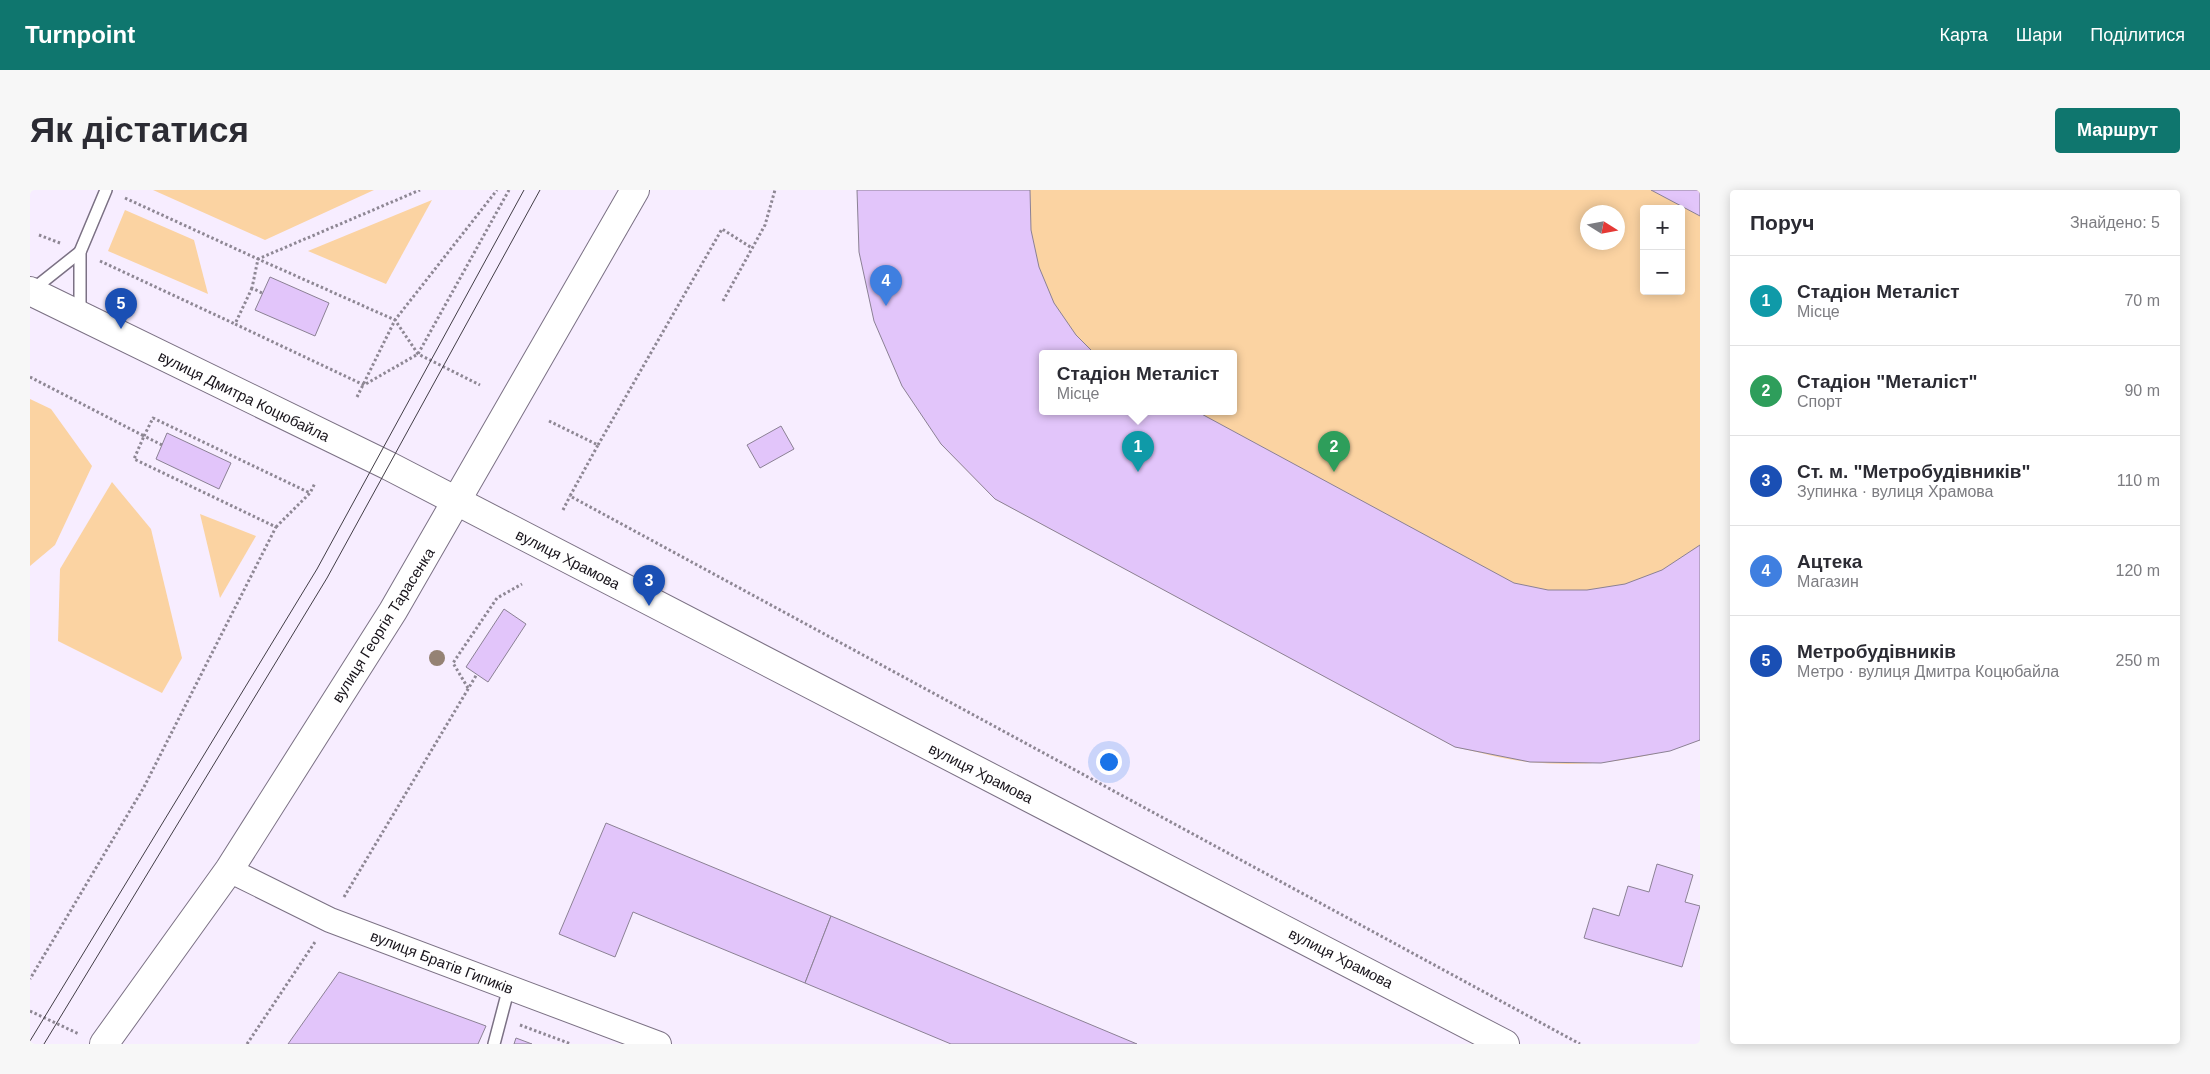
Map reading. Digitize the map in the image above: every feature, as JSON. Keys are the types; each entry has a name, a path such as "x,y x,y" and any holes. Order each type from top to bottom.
{"main road":[{"name":"вулиця Георгія Тарасенка","path":"93,1040 229,870 392,611 457,502 635,190"},
{"name":"вулиця Дмитра Коцюбайла","path":"30,291 389,466 457,502"},
{"name":"вулиця Храмова","path":"457,502 1505,1044"}],"street":[{"name":"вулиця Братів Гипиків","path":"229,870 330,920 659,1044"}],"lane":[{"path":"30,291 80,252 111,192"},
{"path":"80,252 80,316"},
{"path":"494,1044 509,988"}],"path":[{"path":"258,259 420,190"},
{"path":"358,397 395,320 497,190"},
{"path":"364,385 418,354 509,190"},
{"path":"723,301 766,225 775,190"},
{"path":"111,192 395,320 418,354 480,385"},
{"path":"563,510 722,230 752,248"},
{"path":"39,235 80,252 364,385"},
{"path":"235,324 252,288 258,259"},
{"path":"252,288 262,293"},
{"path":"30,377 162,445"},
{"path":"276,527 134,459 153,418 310,494"},
{"path":"549,420 598,446"},
{"path":"30,979 144,787 276,527 310,494 315,484"},
{"path":"570,496 1580,1044"},
{"path":"468,688 453,662 497,598 522,584"},
{"path":"247,1044 330,920 477,674"},
{"path":"30,1010 93,1040"},
{"path":"502,1018 570,1044"}],"shaded area":[{"path":"153,190 374,190 265,240"},
{"path":"857,190 1700,190 1700,740 1659,753 1638,757 1616,761 1573,764 1521,761 1455,747 995,499 941,444"},
{"path":"432,200 386,284 308,251"},
{"path":"125,210 194,240 208,294 108,251"},
{"path":"30,399 51,409 92,466 55,545 30,566"},
{"path":"112,482 151,529 182,658 162,693 58,641 60,569"},
{"path":"200,514 256,536 220,598"}],"building":[{"path":"857,190 1030,190 1031,230 1039,267 1054,303 1076,335 1091,350 1039,350 1039,415 1203,415 1514,583 1548,590 1587,590 1625,584 1662,570 1700,545 1700,740 1670,751 1601,763 1530,762 1455,747 995,499 941,444 902,386 874,321 859,252"},
{"path":"1651,190 1700,190 1700,216 1685,208 1685,205 1679,205"},
{"path":"270,277 329,303 315,336 255,310"},
{"path":"781,426 794,449 760,468 747,445"},
{"path":"167,433 231,463 219,489 156,459"},
{"path":"504,609 526,624 488,682 466,667"},
{"path":"606,823 831,916 805,983 633,912 615,957 559,934"},
{"path":"1657,864 1693,875 1685,902 1700,906 1682,967 1584,938 1593,908 1619,916 1628,886 1649,892"},
{"path":"831,916 1137,1044 951,1044 805,983"},
{"path":"339,972 486,1026 478,1044 288,1044"},
{"path":"516,1038 532,1044 514,1044"}],"tram line":[{"path":"30,1041 317,569 524,190"},
{"path":"44,1044 327,578 540,190"}],"place":[{"name":"Ацтека","path":"886,306"},
{"name":"Метробудівників","path":"121,329"},
{"name":"Стадіон Металіст","path":"1138,472"},
{"name":"Стадіон \"Металіст\"","path":"1334,472"},
{"name":"Ст. м. \"Метробудівників\"","path":"649,606"}]}
